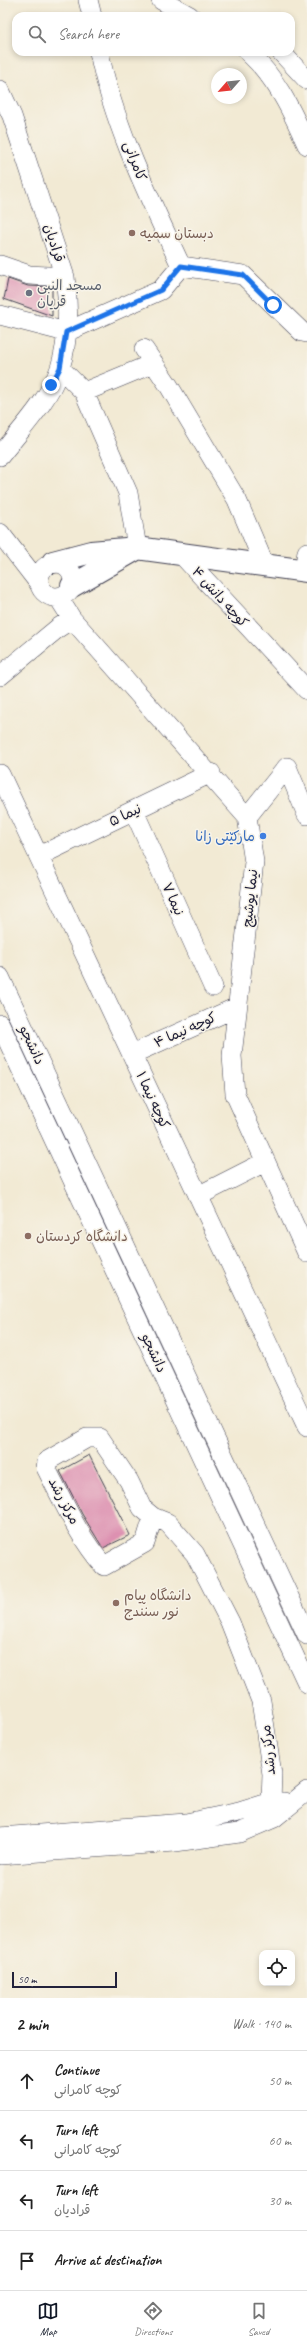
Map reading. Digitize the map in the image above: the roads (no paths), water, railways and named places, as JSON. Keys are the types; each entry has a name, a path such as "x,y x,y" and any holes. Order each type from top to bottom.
{"main road":[{"path":"51,563 91,552 137,548 265,566 306,567"},
{"path":"65,592 137,548"}],"street":[{"path":"88,0 91,12"},
{"path":"161,0 183,12"},
{"name":"کامرانی","path":"100,56 104,79 142,182 181,266"},
{"path":"252,56 266,68 288,102 307,144"},
{"path":"285,56 307,80"},
{"name":"قرادیان","path":"0,90 6,115 65,277 67,293 66,332 60,368 42,402 0,456"},
{"path":"0,265 29,275 65,277"},
{"path":"0,315 66,332 161,290 181,266 243,275 302,332 307,333"},
{"path":"84,392 149,356 237,500 265,566"},
{"path":"60,368 84,392 128,493 137,548"},
{"path":"3,539 51,563 62,563 70,569 73,577 65,592 72,619 211,774 247,817 287,767 307,815"},
{"path":"3,539 38,582 42,590 49,596 65,592"},
{"name":"کوچه دانش ۴","path":"182,555 257,639 307,690"},
{"path":"38,582 39,573 45,566 51,563"},
{"path":"0,676 58,628 72,619"},
{"name":"کوچه نیما ۱","path":"0,774 307,1427"},
{"name":"نیما ۵","path":"39,856 211,774"},
{"name":"نیما ۷","path":"134,811 213,987"},
{"name":"نیما یوشیج","path":"247,817 254,862 232,1056 235,1094 265,1162 300,1219 307,1253"},
{"name":"دانشجو","path":"0,977 307,1635"},
{"name":"کوچه نیما ۴","path":"132,1054 238,1007"},
{"name":"دانشجو","path":"0,1024 307,1683"},
{"path":"198,1196 265,1162"},
{"name":"مرکز رشد","path":"153,1517 145,1543 104,1566 92,1553 69,1512 46,1468 47,1461 87,1438 100,1438 129,1481 142,1508 153,1517 168,1522 195,1554 230,1622 254,1678 266,1725 272,1774 271,1802"},
{"path":"0,1837 186,1823 238,1812 271,1802 301,1797"},
{"path":"0,1855 175,1842 239,1833 274,1818 301,1797"}],"place":[{"name":"دبستان سمیه","path":"132,233"},
{"name":"مسجد النبی قریان","path":"29,293"},
{"name":"مارکێتی زانا","path":"263,836"},
{"name":"دانشگاه کردستان","path":"28,1236"},
{"name":"دانشگاه پیام نور سنندج","path":"116,1603"}]}
